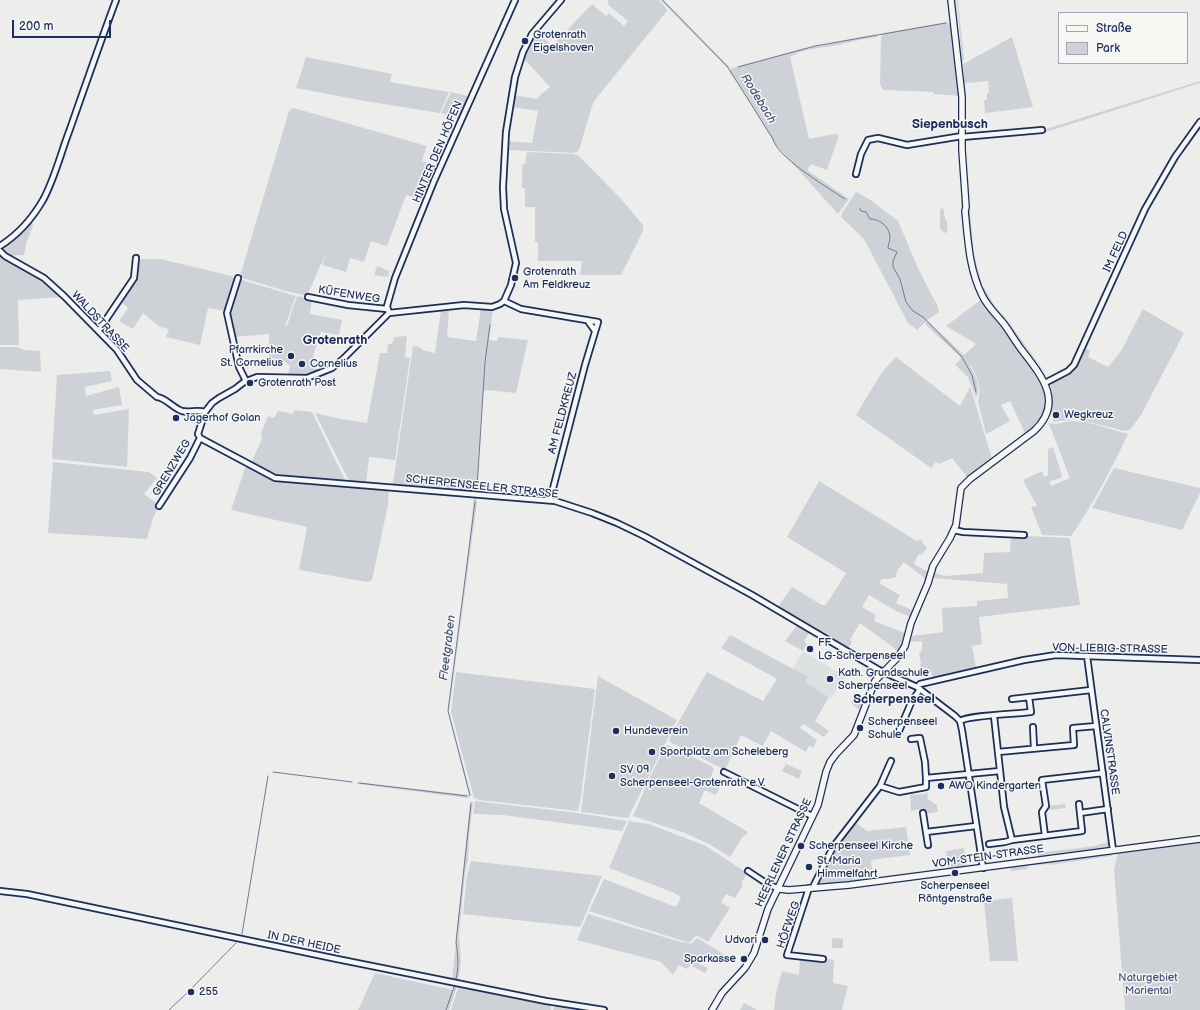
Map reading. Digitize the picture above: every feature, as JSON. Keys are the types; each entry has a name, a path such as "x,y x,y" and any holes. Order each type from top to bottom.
{"main road":[{"path":"951,0 962,97 965,211 970,256 976,282 986,303 1008,330 1045,383"},
{"name":"HEERLENER STRASSE","path":"712,1010 722,993 745,968 751,959 765,918 818,805 830,762 854,735 875,681 898,657 905,646 911,623 927,587 933,566 954,530 957,519 960,492 970,479 1034,431 1043,422 1049,405 1048,391 1045,383"},
{"name":"VOM-STEIN-STRASSE","path":"778,889 789,890 812,888 983,868 1200,839"}],"street":[{"path":"0,246 12,239 23,228 43,200 116,0"},
{"name":"HINTER DEN HÖFEN","path":"388,311 390,294 395,278 434,181 515,0"},
{"path":"504,301 509,292 516,263 505,210 503,191 506,134 515,77 523,52 532,34 561,0"},
{"name":"IM FELD","path":"1045,383 1068,371 1074,365 1145,209 1175,157 1200,122"},
{"path":"856,174 861,154 868,140 878,138 907,145 962,137 1042,130"},
{"name":"WALDSTRASSE","path":"0,251 5,256 49,282 99,330 118,351 137,380 157,397 180,410 205,412"},
{"path":"99,330 134,278 136,258"},
{"path":"238,278 227,314 239,367 246,381"},
{"name":"KÜFENWEG","path":"308,297 334,303 388,311 464,305 492,307 504,301"},
{"name":"AM FELDKREUZ","path":"504,301 521,309 598,322 585,365 550,500"},
{"path":"205,412 212,403 235,390 246,381 261,376 307,378 337,365 388,311"},
{"path":"587,320 596,331"},
{"name":"GRENZWEG","path":"159,506 194,452 200,438 198,434 205,412"},
{"name":"SCHERPENSEELER STRASSE","path":"200,438 275,478 550,500 577,508 617,523 644,536 752,594 883,671"},
{"path":"954,530 963,532 1024,535"},
{"name":"VON-LIEBIG-STRASSE","path":"919,688 920,684 1031,659 1057,655 1200,660"},
{"name":"CALVINSTRASSE","path":"1087,656 1113,850"},
{"path":"883,671 919,688 949,710 960,721 983,868"},
{"path":"900,731 911,703 919,688"},
{"path":"1012,699 1091,690"},
{"path":"960,721 963,719 1031,712 1029,697"},
{"path":"994,716 1004,808 1012,840"},
{"path":"998,752 1074,745 1073,728 1096,726"},
{"path":"1033,727 1034,748"},
{"path":"880,786 896,792 908,792 926,787 925,762 920,738 911,740"},
{"path":"812,888 833,847 880,786 891,761"},
{"path":"926,778 1000,771"},
{"path":"724,772 812,816"},
{"path":"1044,836 1042,812 1046,806 1042,780 1103,772"},
{"path":"989,844 1082,831 1079,804"},
{"path":"1080,813 1108,809"},
{"path":"923,813 928,845"},
{"path":"926,832 976,826"},
{"path":"748,872 778,889"},
{"name":"HÖFWEG","path":"812,888 787,955 823,959"},
{"name":"IN DER HEIDE","path":"0,891 27,894 546,1001 604,1010"}],"shaded area":[{"path":"803,651 845,677 831,698 805,682 793,668"}],"green space":[{"path":"607,0 659,0 667,11 594,101 578,151 574,153 509,150 508,141 532,143 538,111 512,107 514,95 537,99 550,87 524,59 528,47 537,31 552,46 592,4 606,16 609,13 624,26 628,21 607,4 609,2"},
{"path":"661,0 664,0 730,68 727,68"},
{"path":"954,0 956,0 961,61 960,61"},
{"path":"957,0 964,60 963,62 962,60"},
{"path":"947,22 952,26 960,96 934,94 934,92 883,90 880,84 881,37 883,33"},
{"path":"875,34 878,37 808,50 790,57 809,139 834,134 839,135 827,170 811,164 807,170 849,199 838,214 775,144 738,83 729,72 731,69 739,66 801,49"},
{"path":"1012,37 1033,107 985,113 984,100 987,100 987,93 989,93 988,81 964,84 963,64"},
{"path":"306,57 392,74 390,82 449,92 440,113 296,88"},
{"path":"1200,81 1200,83 1043,133 1046,129"},
{"path":"451,92 471,97 461,119 441,113"},
{"path":"294,108 427,146 422,161 440,166 424,200 406,195 387,246 371,241 364,262 350,258 346,272 323,265 326,252 307,296 282,290 240,276 289,111"},
{"path":"527,152 574,154 579,156 622,200 643,225 643,231 621,275 580,275 582,261 538,261 538,243 535,242 535,207 525,207 525,188 522,188 522,165 525,164"},
{"path":"856,192 869,199 898,221 918,268 938,307 939,312 917,330 908,323 864,239 841,217 842,213"},
{"path":"961,200 964,200 974,281 972,281 966,258"},
{"path":"968,200 974,255 982,285 980,284 972,253"},
{"path":"940,208 944,209 944,216 948,225 947,232 945,233 940,229"},
{"path":"30,222 32,222 33,226 26,244 24,255 7,256 3,251 5,247"},
{"path":"0,253 43,279 62,297 18,300 19,345 0,345"},
{"path":"161,259 231,276 235,279 226,311 208,308 200,345 166,337 169,329 160,327 143,313 133,329 119,321 128,308 120,301 135,278 137,260"},
{"path":"377,266 389,271 388,277 374,275"},
{"path":"239,280 296,296 285,326 287,326 297,296 312,299 310,314 342,320 339,335 321,332 313,356 318,372 288,375 290,366 285,362 269,358 269,334 234,337 229,314"},
{"path":"984,287 995,307 1005,317 1049,378 1004,320 1046,379 1044,378 990,307 986,299 995,309 982,289"},
{"path":"982,299 1000,321 1007,335 1009,335 1036,371 1047,393 1045,413 1039,424 1026,435 1010,401 1001,405 1010,421 986,434 978,401 979,391 978,382 971,365 978,386 978,394 976,398 968,377 955,365 961,358 925,324 928,321 964,355 976,344 946,326"},
{"path":"481,308 493,309 489,340 497,341 498,337 528,340 516,393 486,390 483,393 477,489 472,492 394,486 393,484 413,346 435,353 441,310 449,309 447,337 476,341"},
{"path":"1143,309 1184,333 1141,415 1130,430 1125,431 1076,419 1053,422 1054,416 1051,414 1047,420 1052,404 1051,382 1074,368 1085,347 1090,351 1088,357 1108,367 1121,351"},
{"path":"407,336 405,357 410,358 395,460 369,457 366,484 350,483 315,413 367,423 380,353 387,353 388,344 392,344 394,337"},
{"path":"0,347 17,347 25,350 40,351 41,372 0,369"},
{"path":"896,357 960,406 970,386 992,459 967,477 952,458 939,464 936,462 931,468 856,415 882,372"},
{"path":"110,371 112,381 85,387 86,396 119,387 122,405 93,410 94,415 129,409 127,467 53,459 57,375"},
{"path":"294,410 312,412 346,482 278,477 251,463 262,439 261,433 268,416 274,418 278,411 293,414"},
{"path":"184,413 202,413 197,425 188,420"},
{"path":"1071,421 1086,422 1128,434 1087,512 1071,536 1042,535 1031,507 1037,506 1023,480 1042,471 1044,477 1048,475 1048,449 1053,447 1062,475 1061,478 1050,481 1051,486 1070,478 1048,423 1056,424"},
{"path":"53,462 149,472 157,478 144,494 159,505 152,521 147,539 48,533"},
{"path":"248,466 276,480 389,490 388,505 372,580 367,582 299,570 307,527 231,510 245,468"},
{"path":"1114,468 1200,488 1200,493 1182,530 1092,508"},
{"path":"819,481 917,541 921,539 927,547 923,554 918,555 914,564 928,572 927,580 904,562 897,571 896,577 882,579 879,583 900,595 896,603 912,610 910,617 896,611 869,595 862,607 876,615 874,621 905,633 902,645 898,651 860,623 850,640 852,642 848,649 777,608 792,587 822,605 826,605 846,573 787,537"},
{"path":"480,491 549,498 483,493"},
{"path":"474,496 477,502 449,711 471,796 466,798 358,784 357,782 469,795 448,710 465,581"},
{"path":"1011,535 1068,538 1070,540 1080,605 979,617 982,644 972,646 976,668 933,679 931,672 918,672 921,663 919,652 922,651 922,641 911,642 912,636 943,632 942,608 977,606 977,601 1008,598 1007,584 934,578 935,573 945,576 983,573 984,553 1010,552"},
{"path":"799,625 810,631 804,641 807,644 803,651 785,641"},
{"path":"730,635 808,677 805,682 829,697 815,721 829,731 824,737 803,724 800,728 817,740 813,748 809,746 806,752 771,731 763,746 741,735 726,768 723,769 670,742 670,737 707,672 763,701 777,679 721,648"},
{"path":"456,672 595,689 578,811 479,800 474,798 451,712"},
{"path":"598,676 677,720 628,818 581,812"},
{"path":"854,695 863,699 859,710 851,703"},
{"path":"668,745 711,766 714,769 709,781 720,786 716,795 705,790 699,803 748,832 745,836 743,836 730,857 709,844 685,833 633,816 650,777 666,746"},
{"path":"786,764 802,771 799,779 782,771"},
{"path":"927,791 928,799 937,805 938,812 924,814 924,812 920,809 911,811 910,795 925,794"},
{"path":"470,801 473,802 468,861 465,874 459,935 461,961 458,982 452,980"},
{"path":"475,801 578,813 627,821 622,831 503,815 473,814"},
{"path":"1065,804 1066,808 1049,810 1049,806"},
{"path":"629,821 649,824 706,846 747,873 742,882 743,885 735,898 726,894 721,902 730,908 708,942 696,935 690,942 683,941 589,911 604,879 676,907 681,897 672,892 609,868"},
{"path":"854,821 867,831 906,827 910,855 871,860 873,879 818,885 817,883 836,843"},
{"path":"1107,830 1109,830 1110,845 1106,848 1038,858 1037,853 1095,846 1107,842"},
{"name":"Naturgebiet Mariental","path":"1200,842 1200,1010 1125,1010 1114,869 1118,853"},
{"path":"964,848 966,866 948,868 946,851"},
{"path":"1112,854 1112,856 1050,865 1028,866 1027,869 1011,871 1011,867"},
{"path":"471,861 602,876 580,927 463,914 467,875"},
{"path":"1012,898 1018,961 990,961 984,901"},
{"path":"588,914 684,943 686,942 691,944 697,938 725,955 721,964 700,958 699,964 708,968 705,973 690,965 687,969 679,965 673,975 661,962 577,940"},
{"path":"832,938 843,939 843,948 832,948"},
{"path":"800,958 816,959 822,963 826,963 826,959 834,960 833,983 848,986 843,1010 774,1010 776,993 782,971 799,975"},
{"path":"375,973 453,990 455,984 458,984 449,1010 358,1010"},
{"path":"461,986 550,1003 551,1010 451,1010 458,988"},
{"path":"744,1003 758,1010 740,1010"},
{"path":"555,1005 598,1010 553,1010"}],"waterway":[{"name":"Rodebach","path":"662,0 727,66 776,146 783,154 802,170 845,199"},
{"path":"738,67 815,46 946,23"},
{"name":"Rodebach","path":"860,208 861,211 866,212 870,219 881,222 888,230 890,234 888,248 897,252 893,261 893,267 900,279 906,302 913,311 923,317 962,357 972,375 976,392"},
{"name":"Fleetgraben","path":"477,488 485,362 490,325"},
{"name":"Fleetgraben","path":"470,795 448,711 475,502"},
{"path":"273,772 352,782"},
{"path":"242,934 268,776"},
{"path":"359,783 467,796"},
{"name":"Fleetgraben","path":"456,979 458,970 456,942 471,804"},
{"path":"192,988 236,943"},
{"name":"Fleetgraben","path":"446,1010 454,987"},
{"path":"169,1010 188,992"}],"place":[{"name":"Grotenrath Eigelshoven","path":"525,41"},
{"name":"Grotenrath Am Feldkreuz","path":"515,278"},
{"name":"Pfarrkirche St. Cornelius","path":"291,356"},
{"name":"Cornelius","path":"302,364"},
{"name":"Grotenrath Post","path":"250,383"},
{"name":"Wegkreuz","path":"1056,415"},
{"name":"Jägerhof Golan","path":"176,418"},
{"name":"FF LG-Scherpenseel","path":"810,649"},
{"name":"Kath. Grundschule Scherpenseel","path":"830,679"},
{"name":"Scherpenseel Schule","path":"860,728"},
{"name":"Hundeverein","path":"616,731"},
{"name":"Sportplatz am Scheleberg","path":"652,752"},
{"name":"SV 09 Scherpenseel-Grotenrath e.V.","path":"612,776"},
{"name":"AWO Kindergarten","path":"941,786"},
{"name":"Scherpenseel Kirche","path":"801,846"},
{"name":"St. Maria Himmelfahrt","path":"809,867"},
{"name":"Scherpenseel Röntgenstraße","path":"955,873"},
{"name":"Udvari","path":"765,940"},
{"name":"Sparkasse","path":"744,959"},
{"name":"255","path":"191,992"}],"district":[{"name":"Siepenbusch","path":"950,125"},
{"name":"Grotenrath","path":"335,341"},
{"name":"Scherpenseel","path":"894,700"}]}
